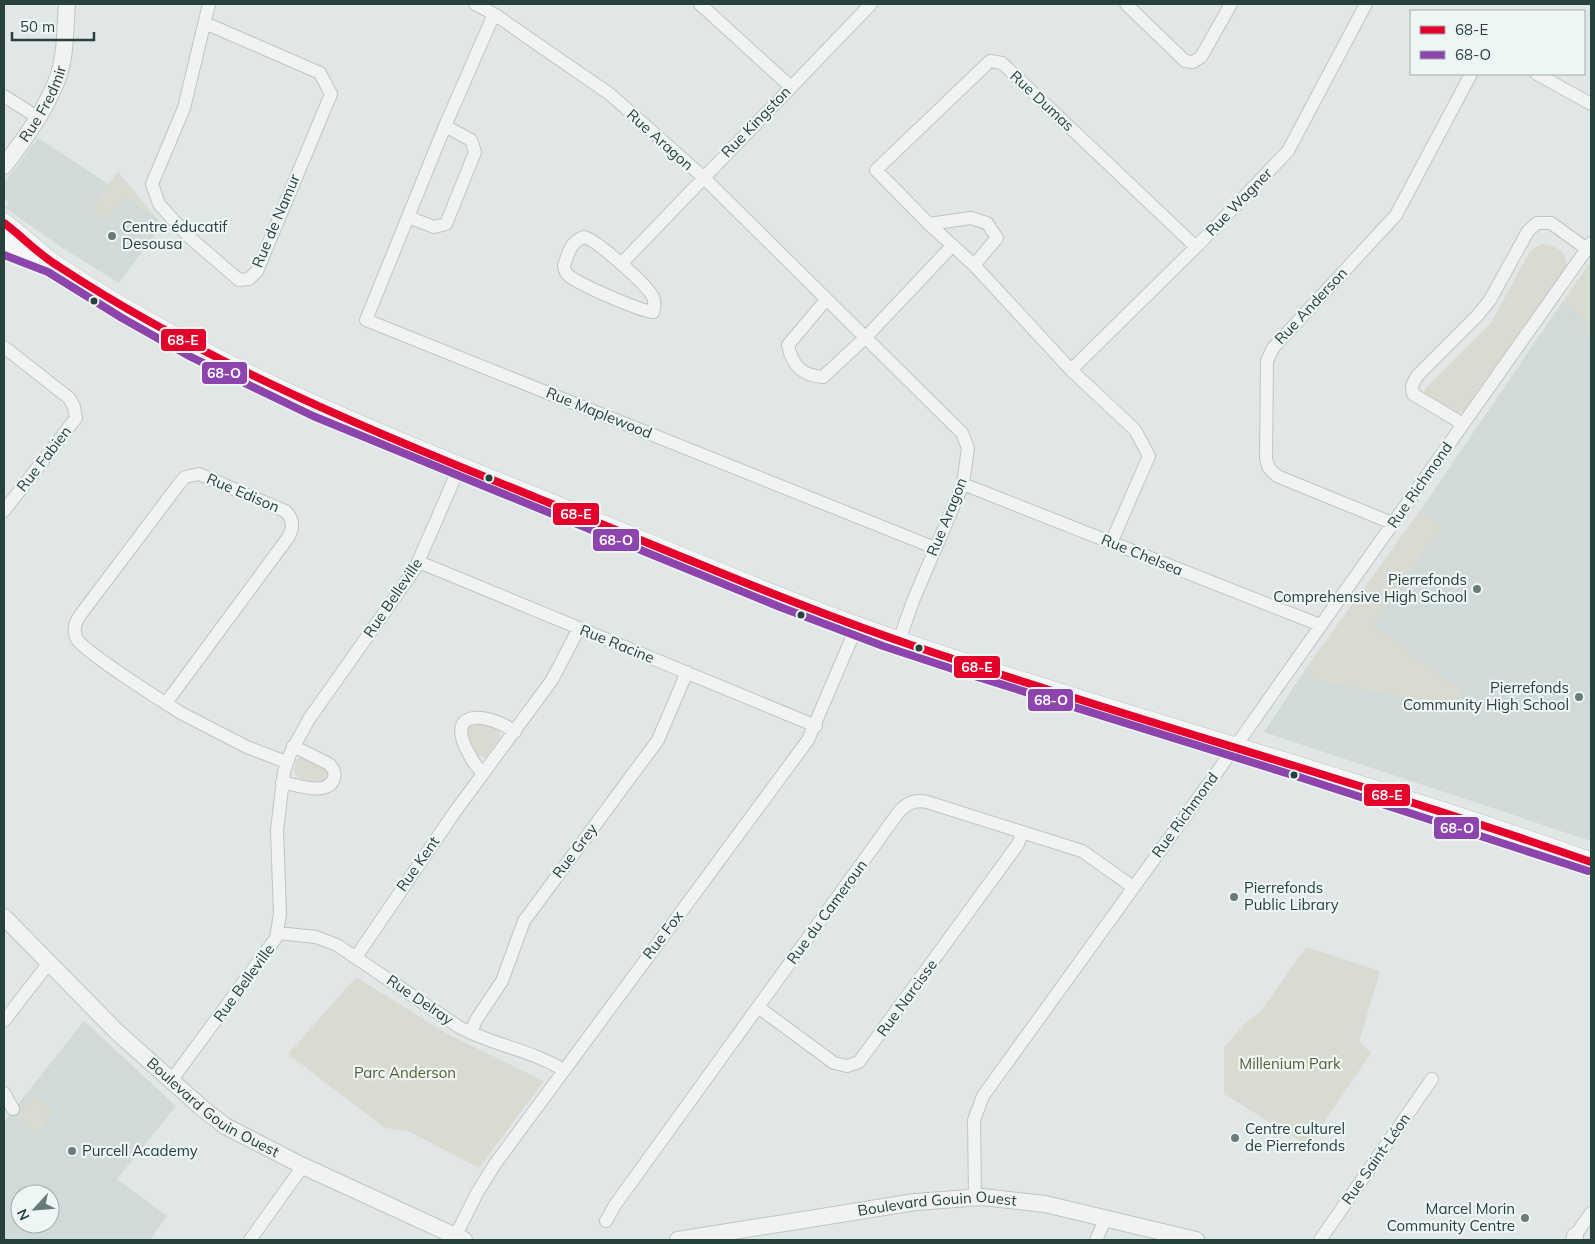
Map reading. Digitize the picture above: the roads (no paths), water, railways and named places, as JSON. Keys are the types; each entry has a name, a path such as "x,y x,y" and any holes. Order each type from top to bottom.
{"main road":[{"path":"4,223 23,236 52,263 127,310 237,370 317,407 857,626 898,641 1444,812 1591,862"},
{"path":"4,243 13,249 52,263"}],"street":[{"name":"Rue Fredmir","path":"4,166 30,132 56,81 61,63 66,4"},
{"name":"Rue de Namur","path":"205,23 320,73 331,94 256,271 249,279 239,280 188,236 159,204 152,184 184,108 205,23 210,4"},
{"name":"Rue Aragon","path":"475,4 494,14 611,95 703,178 962,433 968,448 963,484 898,641"},
{"path":"700,4 791,87"},
{"name":"Rue Kingston","path":"621,264 871,4"},
{"path":"1126,4 1185,61 1192,62 1201,57 1231,4"},
{"name":"Rue Wagner","path":"1071,370 1196,247 1288,151 1366,4"},
{"name":"Rue Maplewood","path":"494,14 445,126 366,320 935,548"},
{"name":"Rue Dumas","path":"1112,543 1149,456 1135,430 1071,370 974,265 929,224 876,170 990,61 1002,63 1196,247"},
{"name":"Rue Anderson","path":"1392,524 1278,476 1269,468 1266,459 1267,361 1273,348 1396,215 1470,75"},
{"path":"1539,75 1591,104"},
{"path":"4,96 37,117"},
{"path":"408,217 434,227 446,224 475,152 471,140 445,126"},
{"path":"929,224 970,218 987,223 997,238 974,265"},
{"name":"Rue Richmond","path":"975,1197 974,1120 980,1101 1235,747 1589,246 1551,222 1538,223 1528,231 1490,300 1477,316 1417,376 1412,386 1413,394 1463,424"},
{"path":"584,237 592,239 621,264 652,296 655,306 653,312 641,310 601,293 567,274 564,266 575,240 584,237"},
{"path":"825,300 788,345 791,360 810,376 823,376 866,337 952,246"},
{"name":"Rue Fabien","path":"4,347 69,398 74,407 76,418 4,510"},
{"name":"Rue Belleville","path":"172,1081 271,948 278,933 280,914 276,841 286,762 293,746 318,707 419,562 460,466"},
{"name":"Rue Edison","path":"166,703 287,539 293,526 285,511 199,474 191,474 182,480 81,614 74,626 76,639 82,646 166,703 221,735 286,762"},
{"name":"Rue Chelsea","path":"963,484 1320,625"},
{"name":"Rue Racine","path":"419,562 816,726"},
{"name":"Rue Fox","path":"460,1239 485,1179 563,1070 800,752 816,726 857,626"},
{"name":"Rue Kent","path":"356,956 454,813 515,732 561,666 579,628"},
{"name":"Rue Grey","path":"471,1033 476,1020 502,981 524,921 658,740 687,672"},
{"path":"483,773 475,764 462,742 461,730 464,721 472,717 481,717 499,722 515,732"},
{"path":"282,782 321,788 329,786 334,778 334,772 329,764 293,746"},
{"name":"Rue du Cameroun","path":"606,1221 892,821 907,804 922,801 1082,851 1133,887"},
{"name":"Rue Narcisse","path":"758,1007 834,1063 847,1066 858,1062 1018,844 1022,833"},
{"name":"Boulevard Gouin Ouest","path":"4,917 91,1007 172,1081 225,1126 303,1166 460,1239"},
{"name":"Rue Delray","path":"278,933 306,935 324,940 356,956 433,1010 471,1033 545,1060 563,1070"},
{"path":"4,1021 48,964"},
{"name":"Rue Saint-Léon","path":"1320,1240 1432,1079"},
{"path":"4,1093 14,1109"},
{"path":"250,1240 303,1166"},
{"name":"Boulevard Gouin Ouest","path":"678,1240 751,1235 915,1202 975,1197 1034,1202 1196,1240"},
{"path":"1574,1239 1591,1213"},
{"path":"1096,1240 1106,1218"}],"place":[{"name":"Centre éducatif Desousa","path":"112,236"},
{"name":"Pierrefonds Comprehensive High School","path":"1477,589"},
{"name":"Pierrefonds Community High School","path":"1579,697"},
{"name":"Pierrefonds Public Library","path":"1234,897"},
{"name":"Centre culturel de Pierrefonds","path":"1235,1138"},
{"name":"Purcell Academy","path":"72,1151"},
{"name":"Marcel Morin Community Centre","path":"1525,1218"}],"park label":[{"name":"Millenium Park","path":"1290,1064"},
{"name":"Parc Anderson","path":"405,1073"}]}
